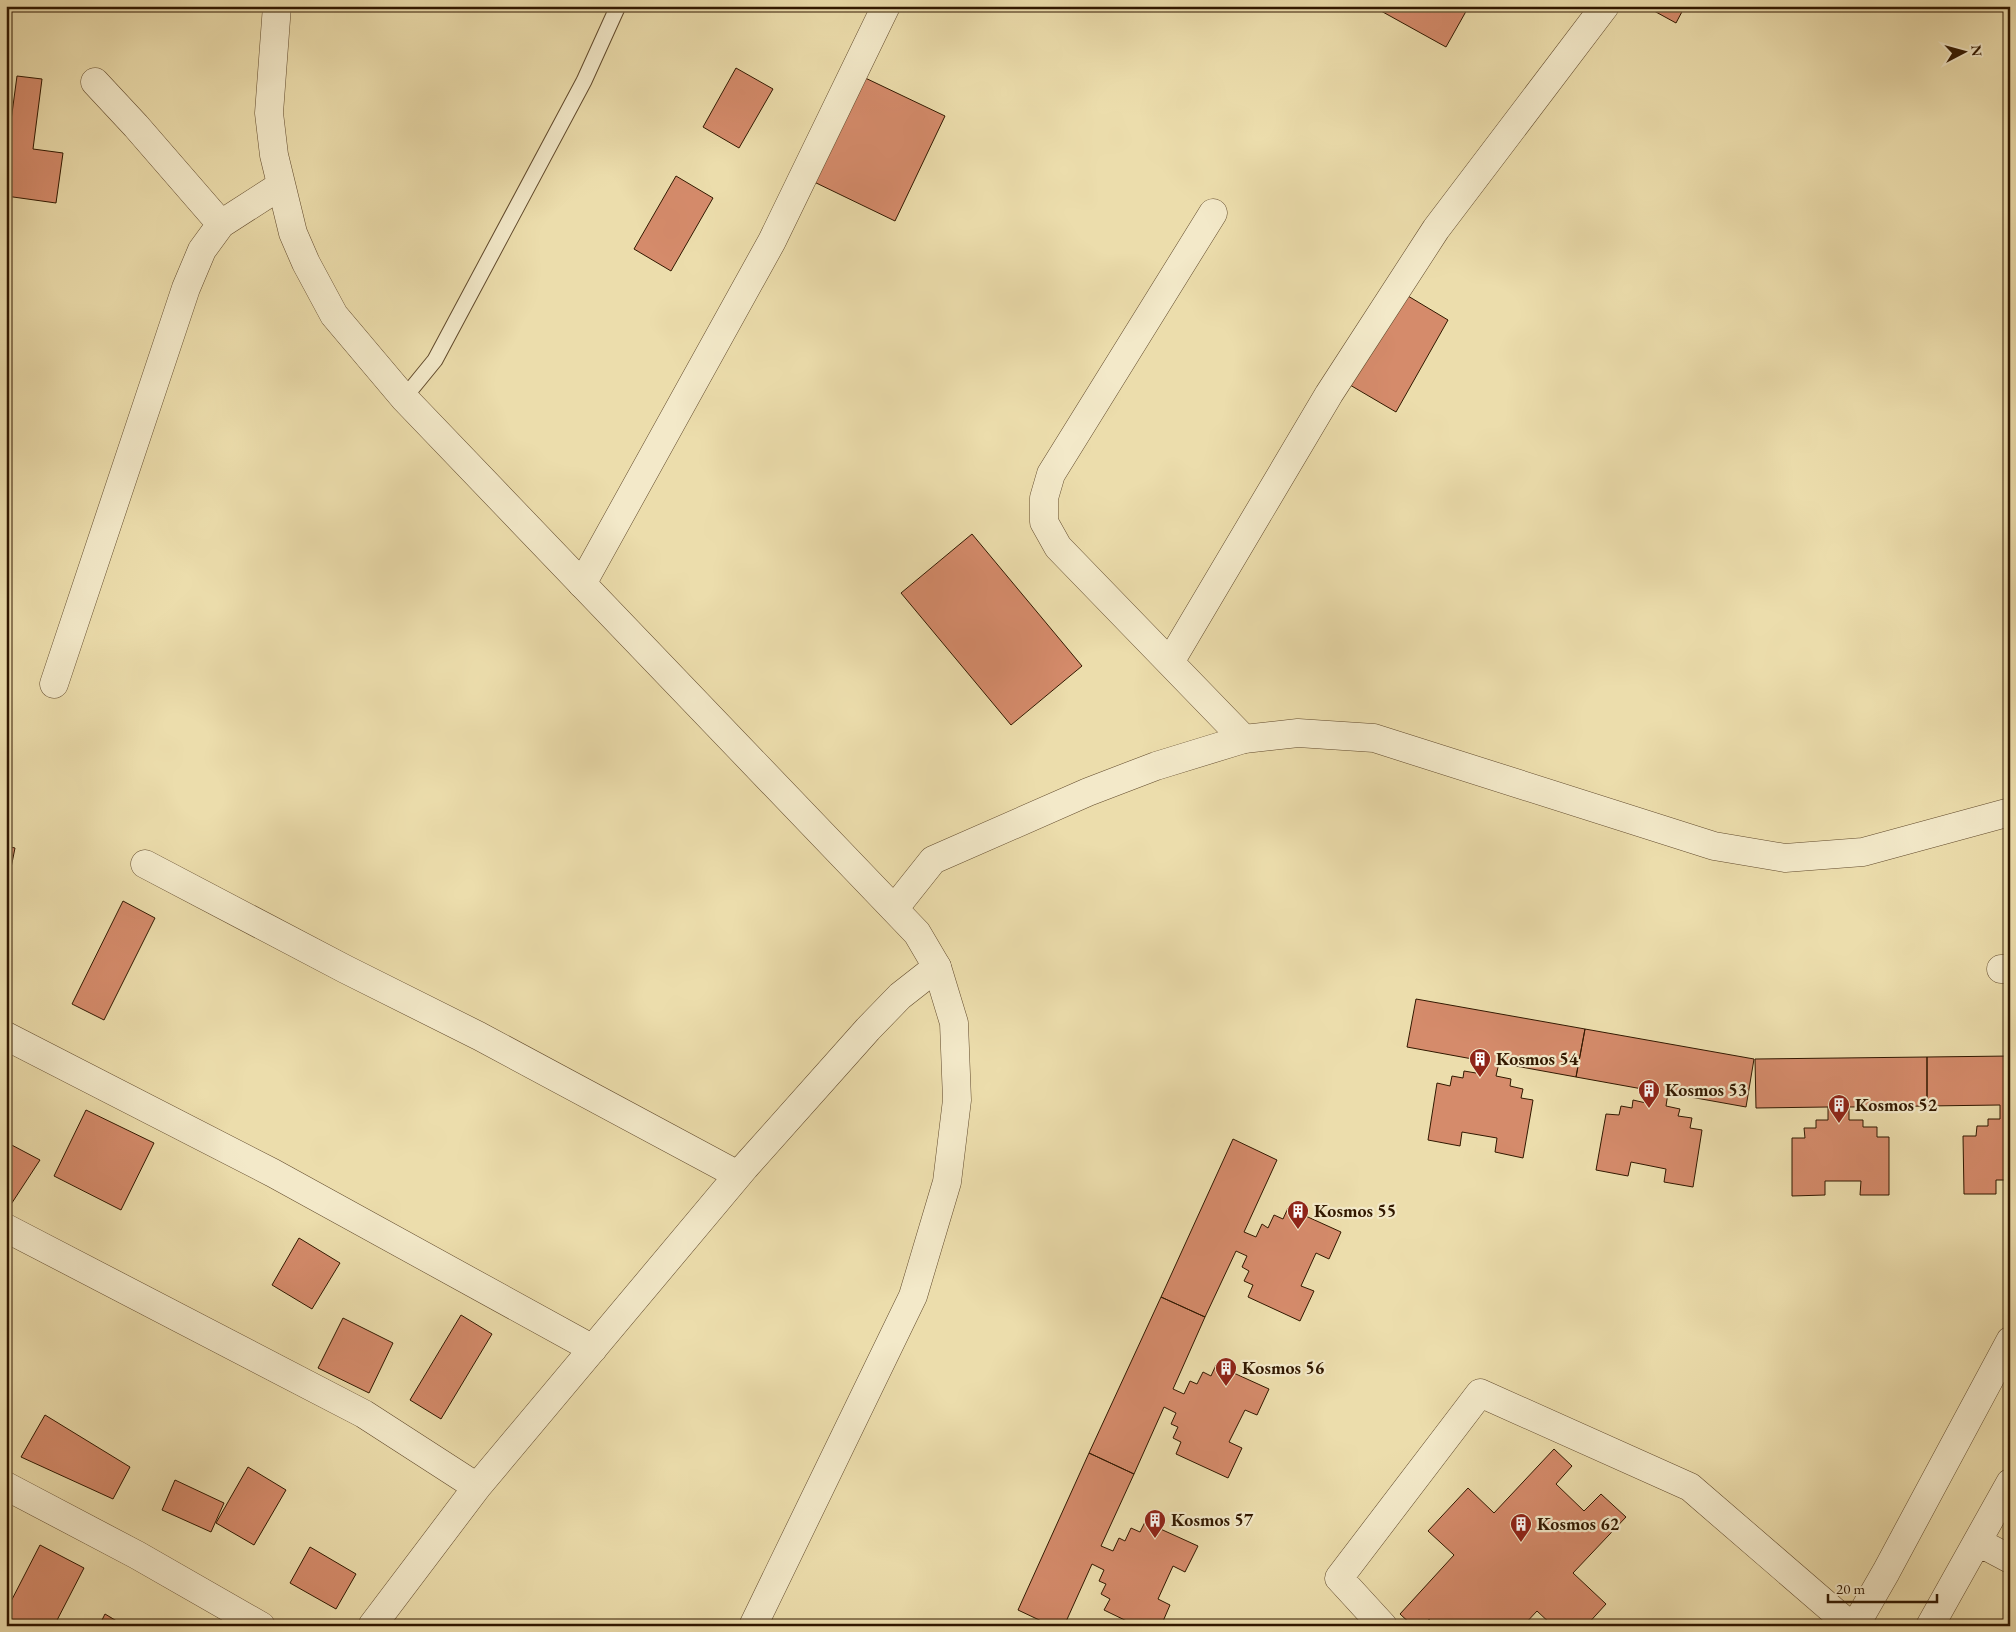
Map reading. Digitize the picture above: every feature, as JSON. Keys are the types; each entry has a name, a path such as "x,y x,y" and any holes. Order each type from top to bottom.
{"street":[{"path":"277,6 268,113 280,186 293,233 334,314 404,398 918,933 937,967 954,1023 957,1100 947,1182 913,1296 753,1626"},
{"path":"582,584 772,241 886,6"},
{"path":"1170,662 1329,394 1436,229 1605,6"},
{"path":"95,82 222,224"},
{"path":"54,684 186,288 202,250 222,224 280,186"},
{"path":"1213,212 1051,474 1044,498 1044,522 1058,547 1244,739"},
{"path":"894,909 933,860 1088,792 1156,766 1244,739 1298,733 1374,738 1714,846 1785,858 1863,852 2010,812"},
{"path":"145,864 336,965 479,1036 738,1175"},
{"path":"372,1626 477,1487 738,1175 868,1029 900,996 937,967"},
{"path":"6,1036 273,1174 593,1349"},
{"path":"6,1228 364,1414 477,1487"},
{"path":"1855,1626 2010,1340"},
{"path":"1383,1626 1339,1578 1480,1394 1690,1487 1851,1626"},
{"path":"1939,1623 1978,1542 2010,1483"},
{"path":"6,1486 137,1556 261,1626"},
{"path":"1978,1542 2010,1560"}],"lane":[{"path":"404,398 435,360 584,81 618,6"}],"building":[{"path":"1372,6 1469,6 1446,47"},
{"path":"1645,6 1685,6 1676,23"},
{"path":"736,68 773,89 739,148 703,127"},
{"path":"859,75 945,116 895,221 810,180"},
{"path":"17,76 42,79 33,149 63,153 56,203 6,196 6,158"},
{"path":"676,176 713,198 671,271 634,249"},
{"path":"1403,293 1448,320 1396,412 1350,385"},
{"path":"972,534 1082,666 1011,725 901,593"},
{"path":"6,846 15,848 6,893"},
{"path":"123,901 155,918 104,1020 72,1004"},
{"name":"Kosmos 54","path":"1416,999 1585,1029 1576,1077 1499,1063 1496,1076 1511,1079 1510,1086 1523,1089 1521,1098 1533,1100 1523,1158 1495,1152 1497,1138 1462,1132 1460,1146 1428,1140 1437,1083 1450,1086 1452,1076 1463,1078 1464,1071 1476,1073 1478,1060 1407,1047"},
{"name":"Kosmos 53","path":"1585,1029 1754,1059 1746,1107 1668,1093 1666,1106 1680,1109 1678,1116 1692,1118 1690,1128 1702,1130 1693,1187 1664,1182 1666,1169 1631,1162 1628,1176 1596,1170 1606,1114 1619,1115 1621,1106 1632,1108 1633,1100 1646,1103 1648,1090 1576,1077"},
{"path":"2010,1056 2010,1180 1996,1180 1996,1194 1964,1194 1963,1136 1976,1136 1977,1126 1988,1126 1988,1119 2000,1119 2000,1105 1927,1106 1927,1057"},
{"name":"Kosmos 52","path":"1927,1057 1927,1106 1849,1107 1849,1120 1863,1120 1863,1127 1877,1127 1877,1137 1889,1137 1889,1195 1860,1195 1861,1181 1825,1181 1825,1195 1792,1196 1792,1138 1805,1138 1804,1128 1816,1128 1816,1120 1828,1120 1828,1107 1756,1108 1755,1059"},
{"path":"86,1110 154,1143 121,1210 54,1176"},
{"name":"Kosmos 55","path":"1233,1139 1277,1160 1244,1232 1256,1237 1262,1224 1268,1228 1274,1215 1283,1219 1288,1208 1341,1232 1329,1259 1316,1253 1301,1286 1314,1291 1300,1321 1248,1297 1253,1285 1244,1281 1249,1271 1242,1267 1247,1256 1236,1251 1205,1317 1161,1297"},
{"path":"6,1142 40,1160 6,1212"},
{"path":"299,1238 340,1263 312,1309 272,1285"},
{"name":"Kosmos 56","path":"1161,1297 1205,1317 1173,1389 1184,1394 1190,1381 1197,1384 1203,1372 1211,1376 1216,1365 1269,1389 1257,1415 1245,1410 1229,1442 1242,1448 1228,1478 1176,1454 1181,1442 1173,1438 1178,1427 1171,1424 1176,1413 1164,1407 1134,1474 1089,1453"},
{"path":"461,1315 492,1334 441,1419 410,1400"},
{"path":"343,1318 393,1343 369,1393 318,1368"},
{"path":"45,1415 130,1467 113,1499 21,1457"},
{"name":"Kosmos 62","path":"1554,1449 1572,1466 1556,1484 1584,1511 1601,1494 1626,1517 1573,1573 1606,1604 1586,1626 1553,1626 1537,1611 1523,1626 1436,1626 1429,1619 1423,1626 1413,1626 1400,1614 1454,1555 1428,1531 1468,1488 1494,1513"},
{"name":"Kosmos 57","path":"1089,1453 1134,1474 1101,1546 1113,1551 1119,1538 1125,1541 1131,1528 1140,1532 1145,1522 1198,1546 1185,1572 1173,1566 1158,1599 1170,1605 1161,1626 1137,1626 1104,1610 1110,1599 1101,1594 1106,1584 1099,1581 1104,1570 1092,1564 1064,1626 1052,1626 1018,1610"},
{"path":"248,1467 286,1490 254,1545 216,1523"},
{"path":"175,1480 224,1503 211,1532 162,1510"},
{"path":"6,1510 11,1513 6,1522"},
{"path":"40,1545 84,1568 54,1626 6,1626 6,1611"},
{"path":"310,1547 356,1574 336,1609 290,1583"},
{"path":"105,1614 125,1626 99,1626"}],"place":[{"name":"Kosmos 54","path":"1480,1078"},
{"name":"Kosmos 53","path":"1649,1109"},
{"name":"Kosmos 52","path":"1839,1124"},
{"name":"Kosmos 55","path":"1298,1230"},
{"name":"Kosmos 56","path":"1226,1387"},
{"name":"Kosmos 57","path":"1155,1539"},
{"name":"Kosmos 62","path":"1521,1543"}]}
